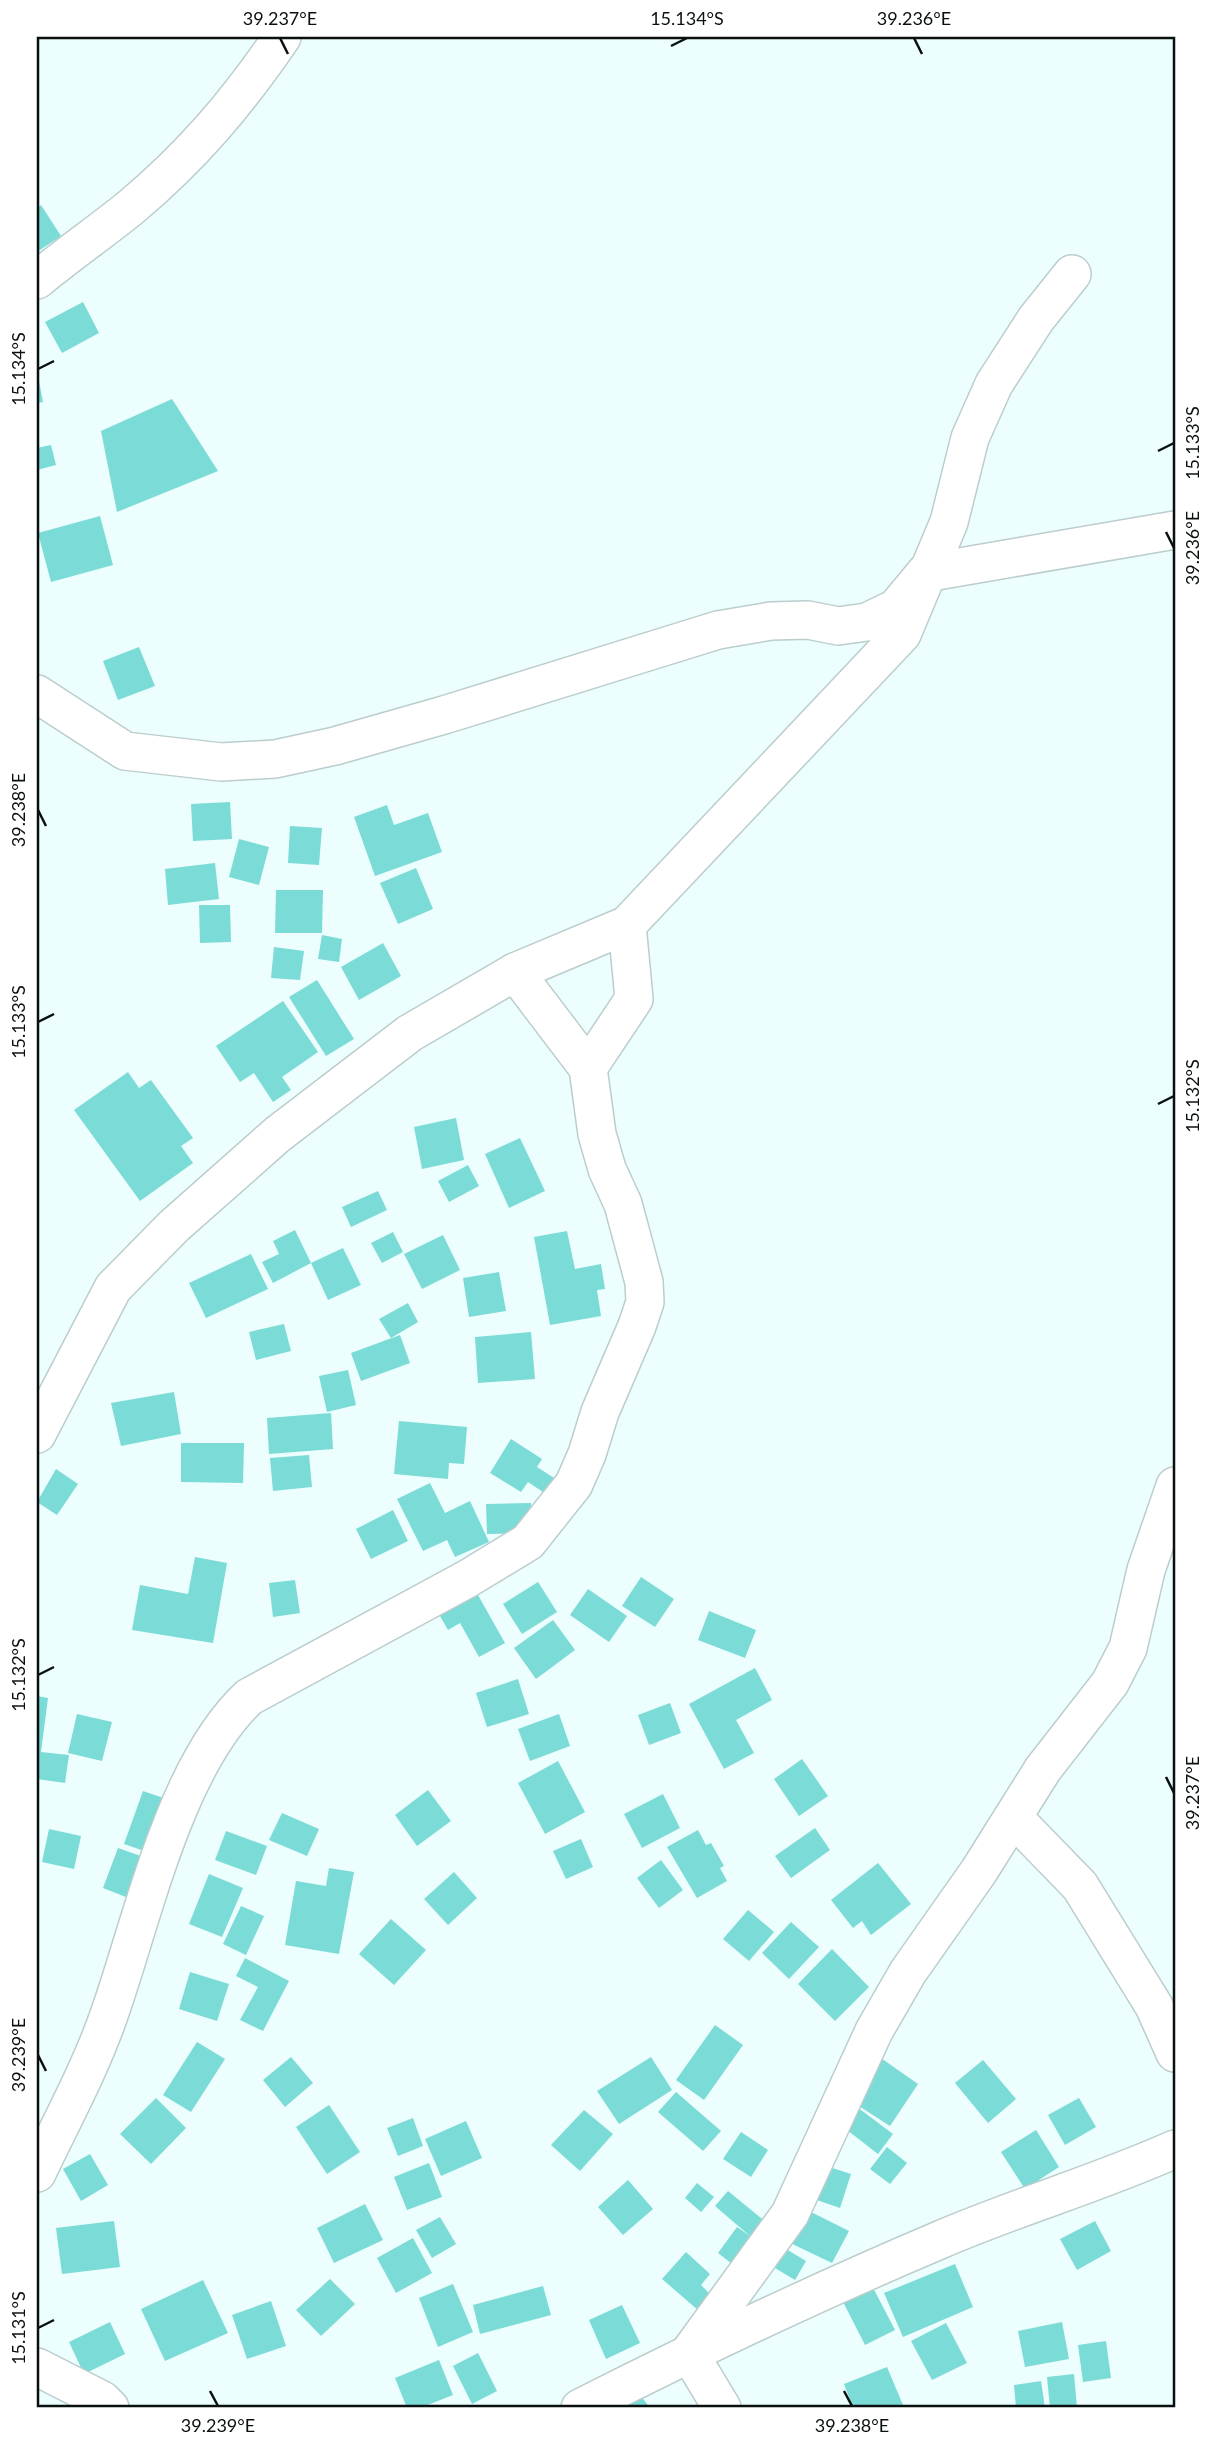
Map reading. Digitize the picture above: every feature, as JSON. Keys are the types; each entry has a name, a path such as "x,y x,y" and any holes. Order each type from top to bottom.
{"street":[{"path":"37,280 130,207 186,156 239,99 282,37"},
{"path":"37,1434 113,1288 174,1226 278,1134 410,1033 515,972 627,925 902,634 925,573 949,522 970,438 994,384 1036,319 1072,274"},
{"path":"37,694 125,751 221,762 275,759 335,746 444,715 718,630 771,621 808,620 838,626 867,622 897,608 925,573 1175,530"},
{"path":"588,1068 634,999 627,925"},
{"path":"37,2173 111,2011 173,1819 230,1715 249,1697 508,1556 528,1542 574,1483 645,1302 644,1282 623,1204 607,1169 597,1134 588,1068 515,972"},
{"path":"689,2353 790,2214 874,2031 908,1972 1043,1769 1110,1683 1128,1648 1146,1570 1175,1486"},
{"path":"1013,1817 1080,1886 1154,2006 1175,2053"},
{"path":"580,2408 689,2353 942,2239 1057,2193 1127,2171 1175,2149"},
{"path":"689,2353 722,2408"},
{"path":"37,2367 102,2400 110,2408"}],"building":[{"path":"41,205 61,236 37,252 37,208"},
{"path":"83,302 99,333 62,353 45,322"},
{"path":"37,371 43,402 37,403"},
{"path":"172,399 218,471 117,512 101,431"},
{"path":"51,445 56,465 37,470 37,448"},
{"path":"100,516 113,565 51,582 38,533"},
{"path":"139,647 155,686 118,700 103,661"},
{"path":"230,802 232,839 193,841 191,804"},
{"path":"387,805 394,825 428,813 442,852 375,876 354,817"},
{"path":"290,826 322,828 319,865 288,863"},
{"path":"239,839 269,847 259,885 229,877"},
{"path":"215,863 219,899 168,905 165,869"},
{"path":"416,868 433,909 398,924 380,883"},
{"path":"276,890 323,890 322,933 275,933"},
{"path":"199,905 230,905 231,942 200,943"},
{"path":"322,935 342,939 339,962 318,959"},
{"path":"383,943 401,976 359,1000 341,967"},
{"path":"274,947 304,951 300,980 271,978"},
{"path":"317,980 354,1039 326,1056 289,997"},
{"path":"283,1001 318,1052 282,1077 291,1090 273,1102 254,1073 240,1082 216,1046"},
{"path":"128,1072 139,1088 151,1080 193,1138 181,1146 193,1163 140,1201 74,1110"},
{"path":"456,1118 464,1160 422,1169 414,1127"},
{"path":"520,1138 545,1191 509,1208 485,1154"},
{"path":"468,1165 479,1186 449,1202 438,1181"},
{"path":"378,1191 387,1210 351,1227 342,1207"},
{"path":"295,1230 311,1263 273,1283 262,1262 279,1254 273,1241"},
{"path":"567,1231 575,1269 601,1264 605,1289 597,1290 601,1316 550,1325 534,1237"},
{"path":"393,1232 403,1252 382,1263 371,1243"},
{"path":"443,1235 460,1270 422,1289 404,1254"},
{"path":"343,1248 361,1285 328,1300 311,1263"},
{"path":"251,1254 268,1289 206,1318 189,1283"},
{"path":"499,1272 506,1311 469,1317 463,1278"},
{"path":"408,1303 418,1322 391,1338 379,1319"},
{"path":"284,1324 291,1351 256,1360 249,1332"},
{"path":"531,1332 535,1379 478,1383 475,1337"},
{"path":"400,1335 410,1363 361,1381 351,1353"},
{"path":"348,1370 356,1405 327,1412 319,1376"},
{"path":"174,1392 181,1434 121,1446 111,1403"},
{"path":"331,1413 333,1449 269,1454 267,1418"},
{"path":"399,1421 467,1427 464,1464 449,1463 448,1479 394,1474"},
{"path":"511,1439 542,1459 537,1467 562,1483 552,1498 528,1482 521,1492 490,1473"},
{"path":"181,1443 244,1443 243,1483 181,1482"},
{"path":"309,1455 312,1487 273,1491 270,1458"},
{"path":"56,1469 78,1484 57,1515 37,1502"},
{"path":"430,1483 445,1513 470,1501 489,1542 455,1557 447,1540 423,1551 397,1499"},
{"path":"531,1503 532,1533 487,1534 486,1504"},
{"path":"393,1510 408,1541 371,1559 356,1529"},
{"path":"195,1557 227,1563 213,1643 132,1630 140,1585 188,1594"},
{"path":"641,1577 674,1599 655,1627 622,1606"},
{"path":"295,1580 300,1613 273,1617 269,1583"},
{"path":"538,1582 557,1612 522,1634 503,1604"},
{"path":"474,1588 505,1643 479,1657 460,1623 448,1630 436,1609"},
{"path":"588,1589 627,1616 609,1642 570,1615"},
{"path":"709,1611 756,1630 745,1658 698,1640"},
{"path":"553,1620 575,1650 536,1679 514,1648"},
{"path":"755,1668 772,1700 736,1720 754,1753 724,1769 689,1704"},
{"path":"518,1679 529,1714 487,1727 476,1693"},
{"path":"37,1696 48,1698 41,1752 69,1755 65,1783 37,1779"},
{"path":"670,1703 681,1733 649,1745 638,1715"},
{"path":"77,1714 112,1722 102,1761 68,1753"},
{"path":"559,1714 570,1746 530,1761 518,1729"},
{"path":"802,1759 828,1796 799,1816 774,1779"},
{"path":"558,1761 585,1812 545,1834 518,1783"},
{"path":"428,1790 451,1821 417,1846 395,1815"},
{"path":"143,1791 175,1802 156,1855 124,1844"},
{"path":"663,1794 680,1828 642,1848 624,1814"},
{"path":"282,1813 319,1829 307,1856 269,1840"},
{"path":"815,1828 830,1850 791,1878 775,1856"},
{"path":"49,1829 81,1836 74,1869 42,1862"},
{"path":"698,1830 706,1845 711,1843 724,1866 720,1868 727,1881 697,1898 667,1847"},
{"path":"226,1831 267,1846 256,1875 215,1860"},
{"path":"581,1839 593,1867 566,1879 553,1851"},
{"path":"118,1848 152,1860 136,1901 103,1888"},
{"path":"661,1860 683,1890 659,1908 637,1878"},
{"path":"878,1863 911,1904 871,1935 862,1921 853,1928 831,1900"},
{"path":"329,1868 354,1872 339,1954 285,1945 296,1881 326,1886"},
{"path":"454,1872 477,1898 448,1925 424,1899"},
{"path":"209,1874 243,1888 222,1937 189,1924"},
{"path":"241,1906 264,1916 246,1955 223,1944"},
{"path":"748,1910 774,1932 749,1961 723,1939"},
{"path":"391,1919 426,1950 394,1985 359,1954"},
{"path":"791,1922 819,1947 789,1979 762,1953"},
{"path":"832,1949 869,1987 835,2021 798,1984"},
{"path":"245,1958 289,1981 263,2031 240,2020 258,1987 236,1976"},
{"path":"190,1972 229,1984 217,2021 179,2009"},
{"path":"715,2025 743,2045 704,2100 676,2080"},
{"path":"197,2042 225,2059 191,2112 163,2095"},
{"path":"878,2056 918,2084 890,2126 851,2101"},
{"path":"291,2057 313,2083 285,2107 263,2080"},
{"path":"651,2057 672,2090 619,2124 597,2091"},
{"path":"983,2060 1016,2099 988,2123 955,2083"},
{"path":"676,2092 721,2131 703,2151 658,2112"},
{"path":"156,2098 186,2128 151,2164 120,2134"},
{"path":"1079,2098 1096,2127 1065,2145 1048,2115"},
{"path":"853,2104 893,2134 878,2154 838,2123"},
{"path":"329,2105 360,2152 327,2174 296,2127"},
{"path":"584,2110 613,2134 580,2171 551,2145"},
{"path":"413,2118 423,2146 398,2156 387,2128"},
{"path":"466,2121 482,2158 441,2176 425,2139"},
{"path":"1036,2130 1059,2167 1025,2189 1001,2152"},
{"path":"741,2132 768,2150 751,2177 723,2159"},
{"path":"887,2147 907,2163 890,2184 870,2169"},
{"path":"90,2154 108,2185 81,2201 63,2169"},
{"path":"429,2163 442,2197 407,2210 394,2177"},
{"path":"823,2165 851,2174 840,2208 811,2198"},
{"path":"628,2180 653,2209 623,2235 598,2207"},
{"path":"697,2183 714,2197 701,2212 685,2198"},
{"path":"728,2191 773,2228 740,2270 718,2253 737,2227 750,2236 715,2206"},
{"path":"365,2204 383,2240 334,2263 317,2228"},
{"path":"803,2208 849,2231 832,2263 786,2241"},
{"path":"440,2217 456,2244 432,2258 416,2230"},
{"path":"114,2221 120,2267 62,2274 56,2228"},
{"path":"1095,2221 1111,2251 1077,2270 1060,2239"},
{"path":"413,2238 432,2273 396,2293 377,2258"},
{"path":"786,2249 806,2261 795,2280 775,2268"},
{"path":"686,2252 710,2274 701,2285 711,2295 698,2310 662,2279"},
{"path":"955,2264 973,2307 903,2337 884,2293"},
{"path":"330,2279 355,2304 321,2336 296,2310"},
{"path":"203,2280 228,2333 165,2361 141,2309"},
{"path":"869,2280 895,2330 865,2345 839,2294"},
{"path":"453,2284 473,2332 438,2347 419,2298"},
{"path":"543,2286 551,2315 480,2334 473,2305"},
{"path":"271,2301 286,2346 247,2359 232,2315"},
{"path":"622,2305 640,2343 606,2359 589,2320"},
{"path":"110,2322 125,2354 84,2374 69,2342"},
{"path":"1062,2322 1069,2359 1025,2367 1018,2331"},
{"path":"946,2323 967,2363 932,2380 911,2341"},
{"path":"1106,2341 1111,2378 1083,2382 1078,2345"},
{"path":"478,2353 497,2391 472,2404 453,2366"},
{"path":"439,2360 453,2395 420,2408 407,2408 395,2378"},
{"path":"887,2367 903,2405 853,2408 844,2384"},
{"path":"1074,2374 1077,2408 1050,2408 1047,2377"},
{"path":"1041,2381 1045,2408 1016,2408 1014,2385"},
{"path":"641,2396 650,2408 625,2408"}]}
